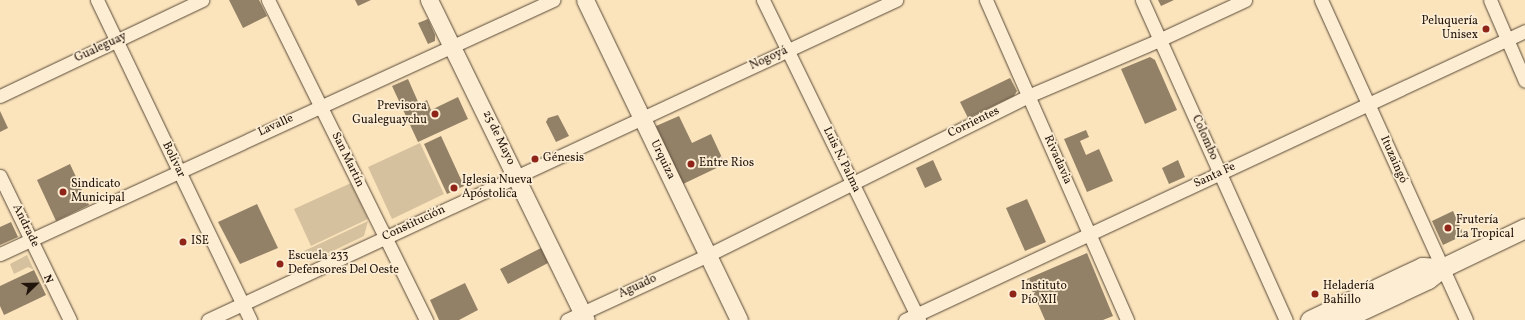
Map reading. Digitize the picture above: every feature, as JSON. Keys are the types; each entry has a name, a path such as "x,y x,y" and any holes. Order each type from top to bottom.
{"main road":[{"path":"1341,320 1428,279 1442,268 1525,228"},
{"path":"1310,320 1422,267 1442,268"}],"street":[{"name":"Bolívar","path":"96,0 250,320"},
{"name":"Gualeguay","path":"0,96 202,0"},
{"name":"San Martín","path":"268,0 426,320"},
{"name":"25 de Mayo","path":"429,0 584,316"},
{"name":"Lavalle","path":"0,254 452,45 553,0"},
{"name":"Urquiza","path":"585,0 739,320"},
{"name":"Luis N. Palma","path":"763,0 852,182 913,318"},
{"name":"Nogoyá","path":"642,118 896,0"},
{"name":"Rivadavia","path":"986,0 1127,320"},
{"name":"Colombo","path":"1142,0 1286,320"},
{"name":"Corrientes","path":"708,255 852,182 1028,96 1160,40 1245,0"},
{"name":"Ituzaingó","path":"1321,0 1466,320"},
{"path":"1490,0 1525,81"},
{"name":"Santa Fe","path":"913,318 1525,31"},
{"name":"Constitución","path":"208,320 642,118"},
{"name":"Andrade","path":"0,176 70,320"},
{"name":"Aguado","path":"568,320 584,316 708,255"}],"shaded area":[{"path":"420,143 444,194 392,219 368,167"},
{"path":"351,183 368,219 311,246 294,209"},
{"path":"368,221 364,236 310,262 304,251"},
{"path":"27,255 34,270 28,267 14,274 10,264"}],"building":[{"path":"229,0 259,0 267,16 243,28"},
{"path":"355,0 371,0 358,6"},
{"path":"1158,0 1174,0 1161,6"},
{"path":"428,19 435,35 435,41 428,44 418,23"},
{"path":"1150,57 1155,60 1177,110 1145,124 1121,69"},
{"path":"1010,78 1017,91 1014,96 968,118 960,102"},
{"name":"Previsora Gualeguaychu","path":"408,79 419,104 427,100 431,110 458,97 468,119 418,142 392,86"},
{"path":"0,111 8,128 0,132"},
{"path":"558,115 569,136 556,142 546,122 548,118"},
{"path":"679,116 692,143 711,134 725,164 683,184 656,126"},
{"path":"1086,130 1089,137 1080,141 1086,155 1099,149 1113,181 1087,192 1064,139"},
{"path":"441,136 464,186 447,194 424,144"},
{"path":"933,160 942,180 925,188 916,168"},
{"path":"1178,160 1185,177 1169,184 1162,168"},
{"name":"Sindicato Municipal","path":"70,164 89,205 56,221 37,180"},
{"path":"1027,199 1046,242 1025,251 1006,208"},
{"path":"257,204 278,248 240,264 218,222"},
{"name":"Frutería La Tropical","path":"1453,211 1464,235 1443,245 1432,221"},
{"path":"11,222 18,237 0,245 0,227"},
{"path":"541,248 548,263 508,284 500,269"},
{"path":"1087,253 1113,316 1103,320 1045,320 1027,279"},
{"path":"34,270 46,295 4,315 0,306 0,286"},
{"path":"465,283 478,310 459,320 439,320 430,300"}],"place":[{"name":"Peluquería Unisex","path":"1486,29"},
{"name":"Previsora Gualeguaychu","path":"435,114"},
{"name":"Génesis","path":"535,159"},
{"name":"Entre Rios","path":"691,164"},
{"name":"Iglesia Nueva Apóstolica","path":"454,188"},
{"name":"Sindicato Municipal","path":"63,192"},
{"name":"Frutería La Tropical","path":"1448,228"},
{"name":"ISE","path":"183,242"},
{"name":"Escuela 233 Defensores Del Oeste","path":"280,264"},
{"name":"Instituto Pío XII","path":"1013,294"},
{"name":"Heladería Bahillo","path":"1315,294"}]}
